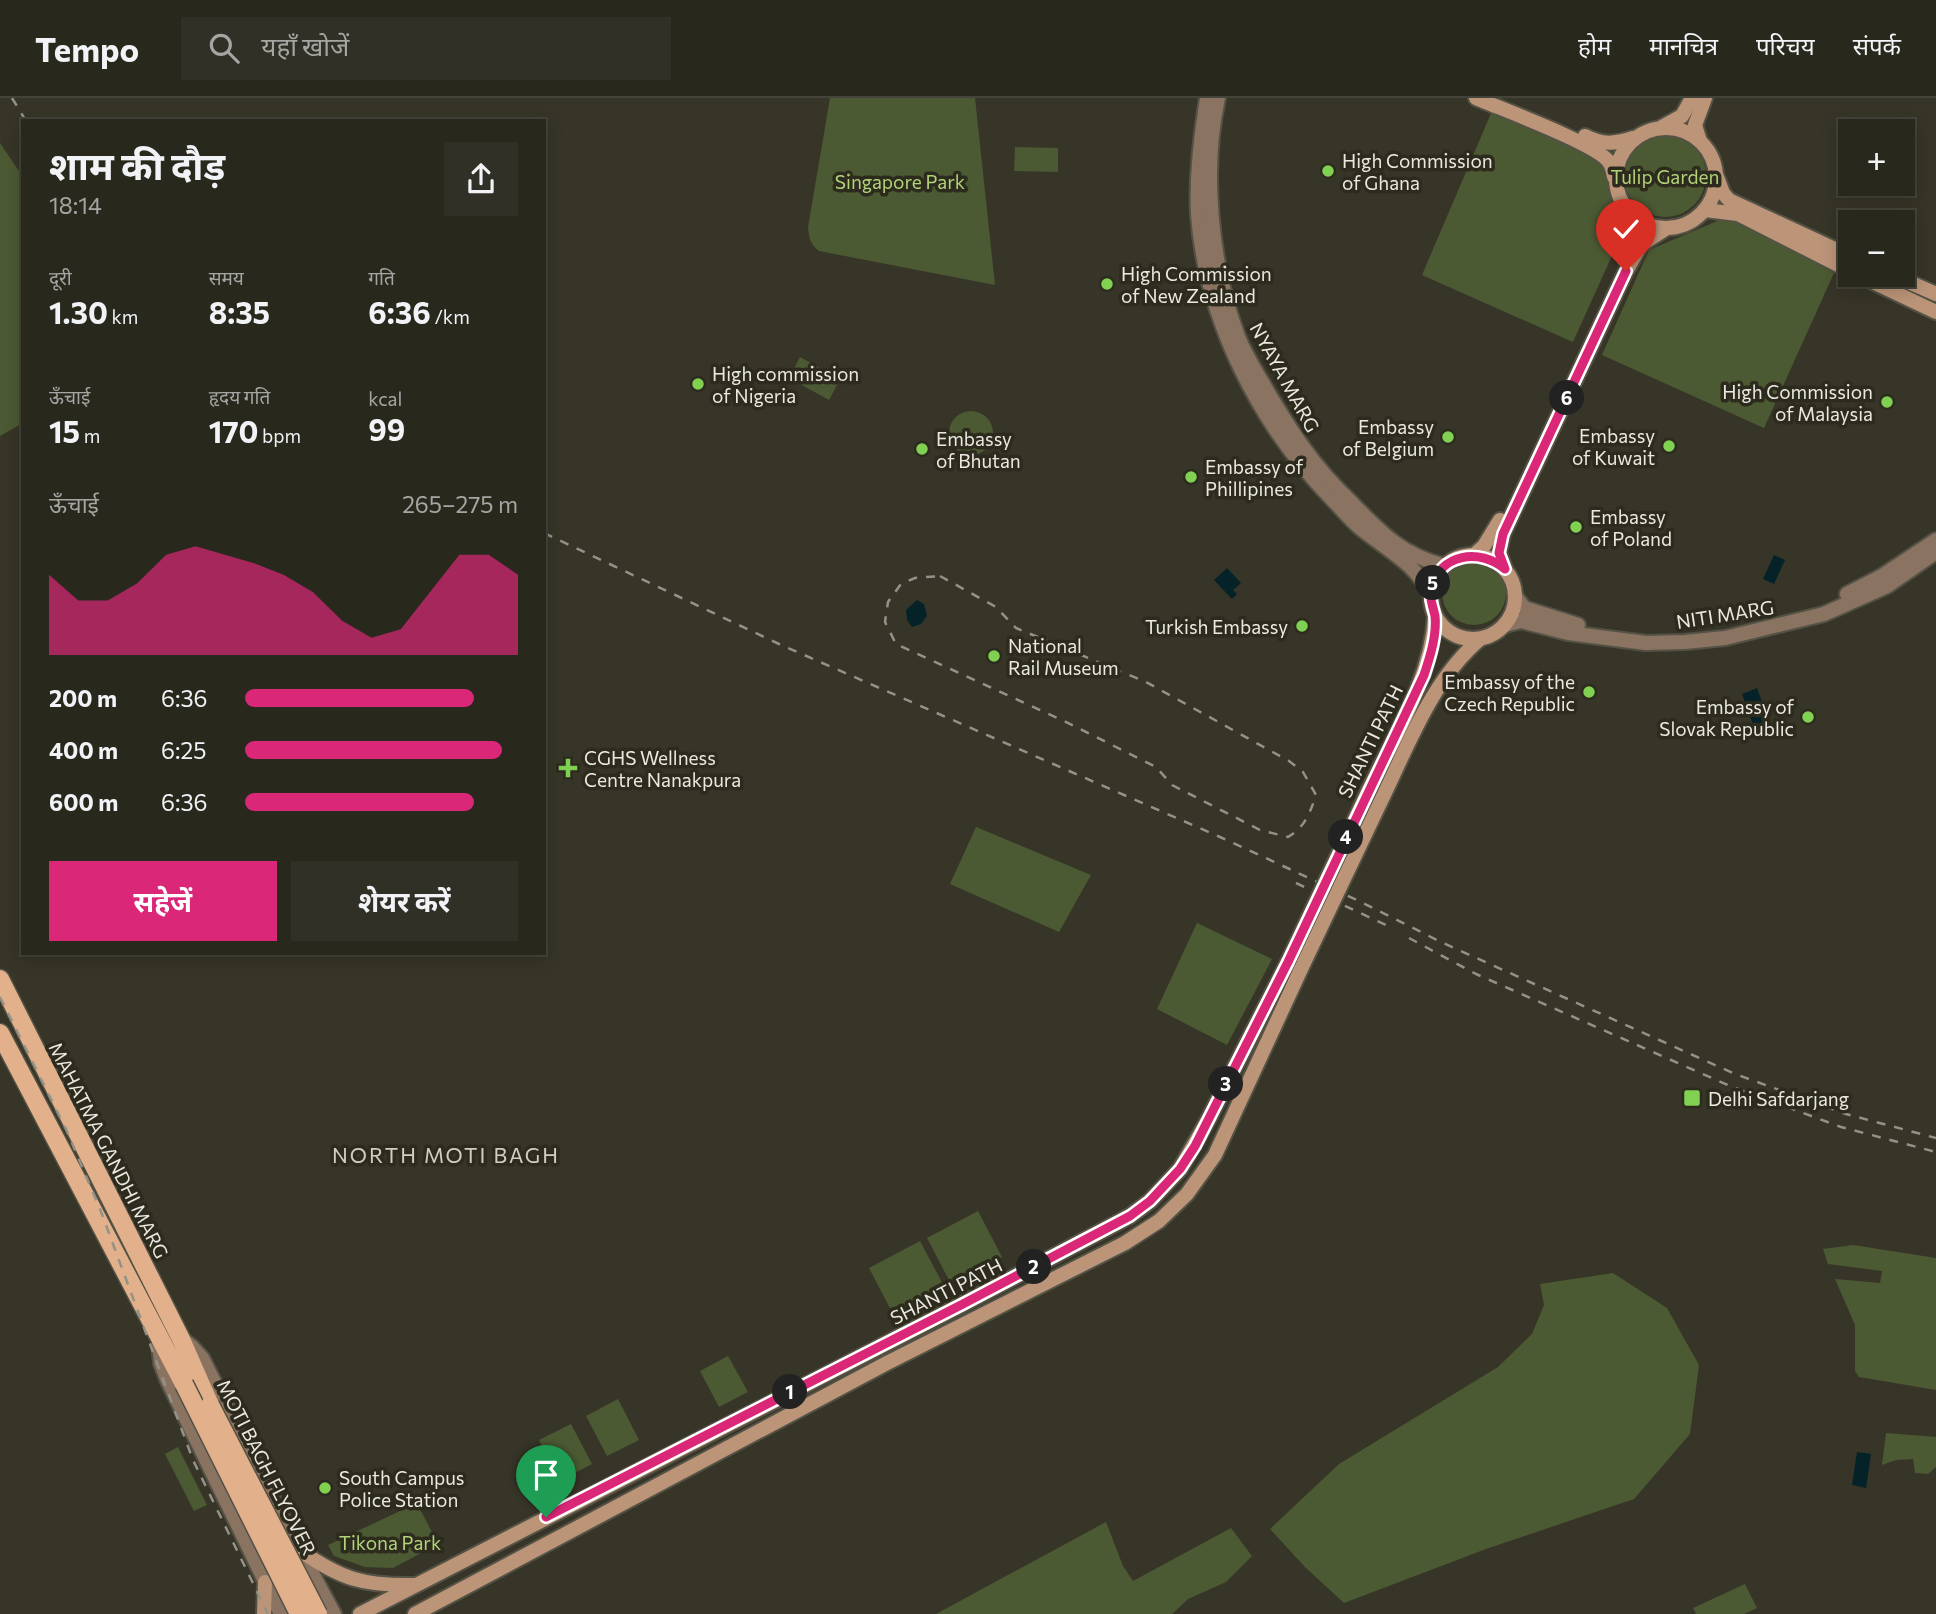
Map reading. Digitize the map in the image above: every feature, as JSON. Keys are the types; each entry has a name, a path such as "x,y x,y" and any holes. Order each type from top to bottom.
{"main road":[{"path":"1474,555 1495,530 1536,452 1629,250 1633,232 1609,161 1562,134 1476,98"},
{"path":"1501,98 1599,143 1635,138"},
{"path":"1615,182 1619,157 1635,138 1682,116 1692,98"},
{"path":"1700,141 1695,125 1705,98"},
{"path":"1661,128 1682,130 1700,141 1708,151 1723,193 1729,200 1838,250"},
{"path":"1505,569 1496,562 1474,555 1458,558 1445,566 1435,579 1430,595 1435,616 1444,628 1457,637 1480,639 1505,625 1513,612 1516,596 1499,553 1503,534 1626,271 1641,245 1667,228 1692,221 1705,210 1714,194 1716,176"},
{"path":"1626,210 1644,224 1667,228"},
{"path":"1705,210 1738,214 1838,265"},
{"path":"1915,285 1936,294"},
{"path":"1883,287 1936,312"},
{"name":"SHANTI PATH","path":"420,1613 887,1363 1125,1243 1158,1221 1187,1194 1215,1155 1366,796 1424,675 1433,640 1435,616"},
{"name":"SHANTI PATH","path":"360,1614 961,1305 1140,1209 1150,1201 1180,1169 1195,1146 1294,966 1444,677 1480,639"},
{"name":"MAHATMA GANDHI MARG","path":"0,979 181,1339"},
{"path":"0,1033 159,1341"},
{"name":"MOTI BAGH FLYOVER","path":"181,1339 210,1405 318,1614"},
{"name":"MOTI BAGH FLYOVER","path":"159,1341 184,1384 299,1614"},
{"path":"301,1551 329,1570 355,1581 382,1585 418,1585"},
{"path":"264,1614 265,1582"}],"street":[{"name":"NYAYA MARG","path":"1207,98 1199,158 1198,215 1204,259 1227,339 1264,412 1304,470 1358,526 1415,570 1430,595"},
{"name":"NYAYA MARG","path":"1218,98 1211,160 1213,228 1223,286 1237,336 1315,466 1380,531 1410,554 1445,566"},
{"name":"NITI MARG","path":"1516,596 1524,608 1580,625 1640,633 1712,631 1759,623 1821,605 1882,576 1936,540"},
{"name":"NITI MARG","path":"1505,625 1521,621 1567,633 1646,643 1725,638 1824,614 1887,586 1936,552"},
{"path":"181,1339 202,1358 334,1614"},
{"path":"159,1341 161,1363 167,1379 281,1614"},
{"path":"247,1542 259,1552 275,1551 286,1539 285,1523"}],"green space":[{"name":"Singapore Park","path":"830,98 975,98 995,285 819,251 814,246 808,227"},
{"path":"1492,111 1601,159 1624,229 1573,342 1422,275"},
{"name":"Tulip Garden","path":"1665,135 1681,138 1694,147 1703,160 1706,176 1703,192 1694,205 1681,214 1665,217 1649,214 1636,205 1627,192 1624,176 1627,160 1636,147 1649,138"},
{"path":"0,143 21,174 21,424 0,436"},
{"path":"1015,147 1058,148 1058,172 1014,171"},
{"path":"1729,216 1834,273 1764,428 1602,355 1649,250"},
{"path":"800,357 840,379 829,400 789,378"},
{"path":"971,411 980,412 987,417 992,424 992,442 987,449 980,454 971,455 962,454 955,449 950,442 949,433 950,424 955,417 962,412"},
{"path":"1468,561 1480,561 1497,570 1504,581 1504,605 1497,616 1480,625 1468,625 1456,620 1447,611 1442,599 1442,587 1447,575 1456,566"},
{"path":"976,827 1091,875 1059,932 950,884"},
{"path":"1197,923 1272,959 1227,1045 1157,1009"},
{"path":"978,1211 1002,1257 951,1284 927,1238"},
{"path":"920,1241 945,1288 893,1314 869,1268"},
{"path":"1853,1245 1936,1258 1936,1390 1859,1377 1855,1371 1855,1325 1835,1279 1880,1283 1882,1271 1828,1264 1823,1249"},
{"path":"1613,1273 1667,1308 1699,1365 1690,1434 1634,1499 1486,1549 1344,1603 1305,1567 1270,1529 1339,1464 1498,1367 1532,1334 1544,1305 1540,1284"},
{"path":"728,1356 748,1392 719,1407 700,1371"},
{"path":"618,1399 639,1440 607,1456 586,1416"},
{"path":"571,1424 592,1464 559,1481 539,1440"},
{"path":"1886,1433 1936,1437 1936,1467 1928,1474 1915,1473 1913,1459 1896,1460 1882,1465"},
{"path":"178,1447 207,1505 194,1511 165,1454"},
{"name":"Tikona Park","path":"417,1503 438,1544 393,1568 365,1567 334,1556 328,1545"},
{"path":"1106,1522 1123,1566 1133,1581 1231,1528 1252,1556 1226,1582 1188,1599 1172,1614 936,1614"},
{"path":"1745,1584 1757,1608 1744,1614 1696,1614 1693,1608"}],"water":[{"path":"1774,555 1785,560 1774,584 1763,579"},
{"path":"1227,568 1241,583 1233,590 1237,594 1232,599 1214,580"},
{"path":"917,600 924,604 927,616 921,624 912,627 907,620 906,610"},
{"path":"1757,688 1769,721 1754,727 1742,694"},
{"path":"1857,1452 1871,1454 1866,1488 1852,1485"}],"railway":[{"path":"12,98 25,119"},
{"path":"546,534 779,644 1220,837 1443,943 1735,1074 1846,1114 1936,1138"},
{"path":"940,576 996,607 1016,628 1146,682 1289,761 1303,772 1316,795 1303,824 1288,837 1260,830 1172,785 1156,767 1064,721 896,644 885,622 888,602 901,584 915,578 940,576"},
{"path":"1296,883 1388,926"},
{"path":"1409,938 1476,974 1730,1086 1841,1127 1936,1152"},
{"path":"0,997 66,1129 100,1209 193,1460 268,1614"}],"place":[{"name":"High Commission of Ghana","path":"1328,171"},
{"name":"High Commission of New Zealand","path":"1107,284"},
{"name":"High commission of Nigeria","path":"698,384"},
{"name":"High Commission of Malaysia","path":"1887,402"},
{"name":"Embassy of Belgium","path":"1448,437"},
{"name":"Embassy of Kuwait","path":"1669,446"},
{"name":"Embassy of Bhutan","path":"922,449"},
{"name":"Embassy of Phillipines","path":"1191,477"},
{"name":"Embassy of Poland","path":"1576,527"},
{"name":"Turkish Embassy","path":"1302,626"},
{"name":"National Rail Museum","path":"994,656"},
{"name":"Embassy of the Czech Republic","path":"1589,692"},
{"name":"Embassy of Slovak Republic","path":"1808,717"},
{"name":"CGHS Wellness Centre Nanakpura","path":"568,768"},
{"name":"Delhi Safdarjang","path":"1692,1098"},
{"name":"South Campus Police Station","path":"325,1488"}],"district":[{"name":"NORTH MOTI BAGH","path":"446,1154"}],"route":[{"path":"546,1517 1130,1216 1150,1201 1180,1169 1195,1146 1288,962 1424,675 1433,640 1435,616 1430,595 1435,579 1451,561 1466,556 1485,557 1505,569 1499,553 1503,534 1626,271"}]}
